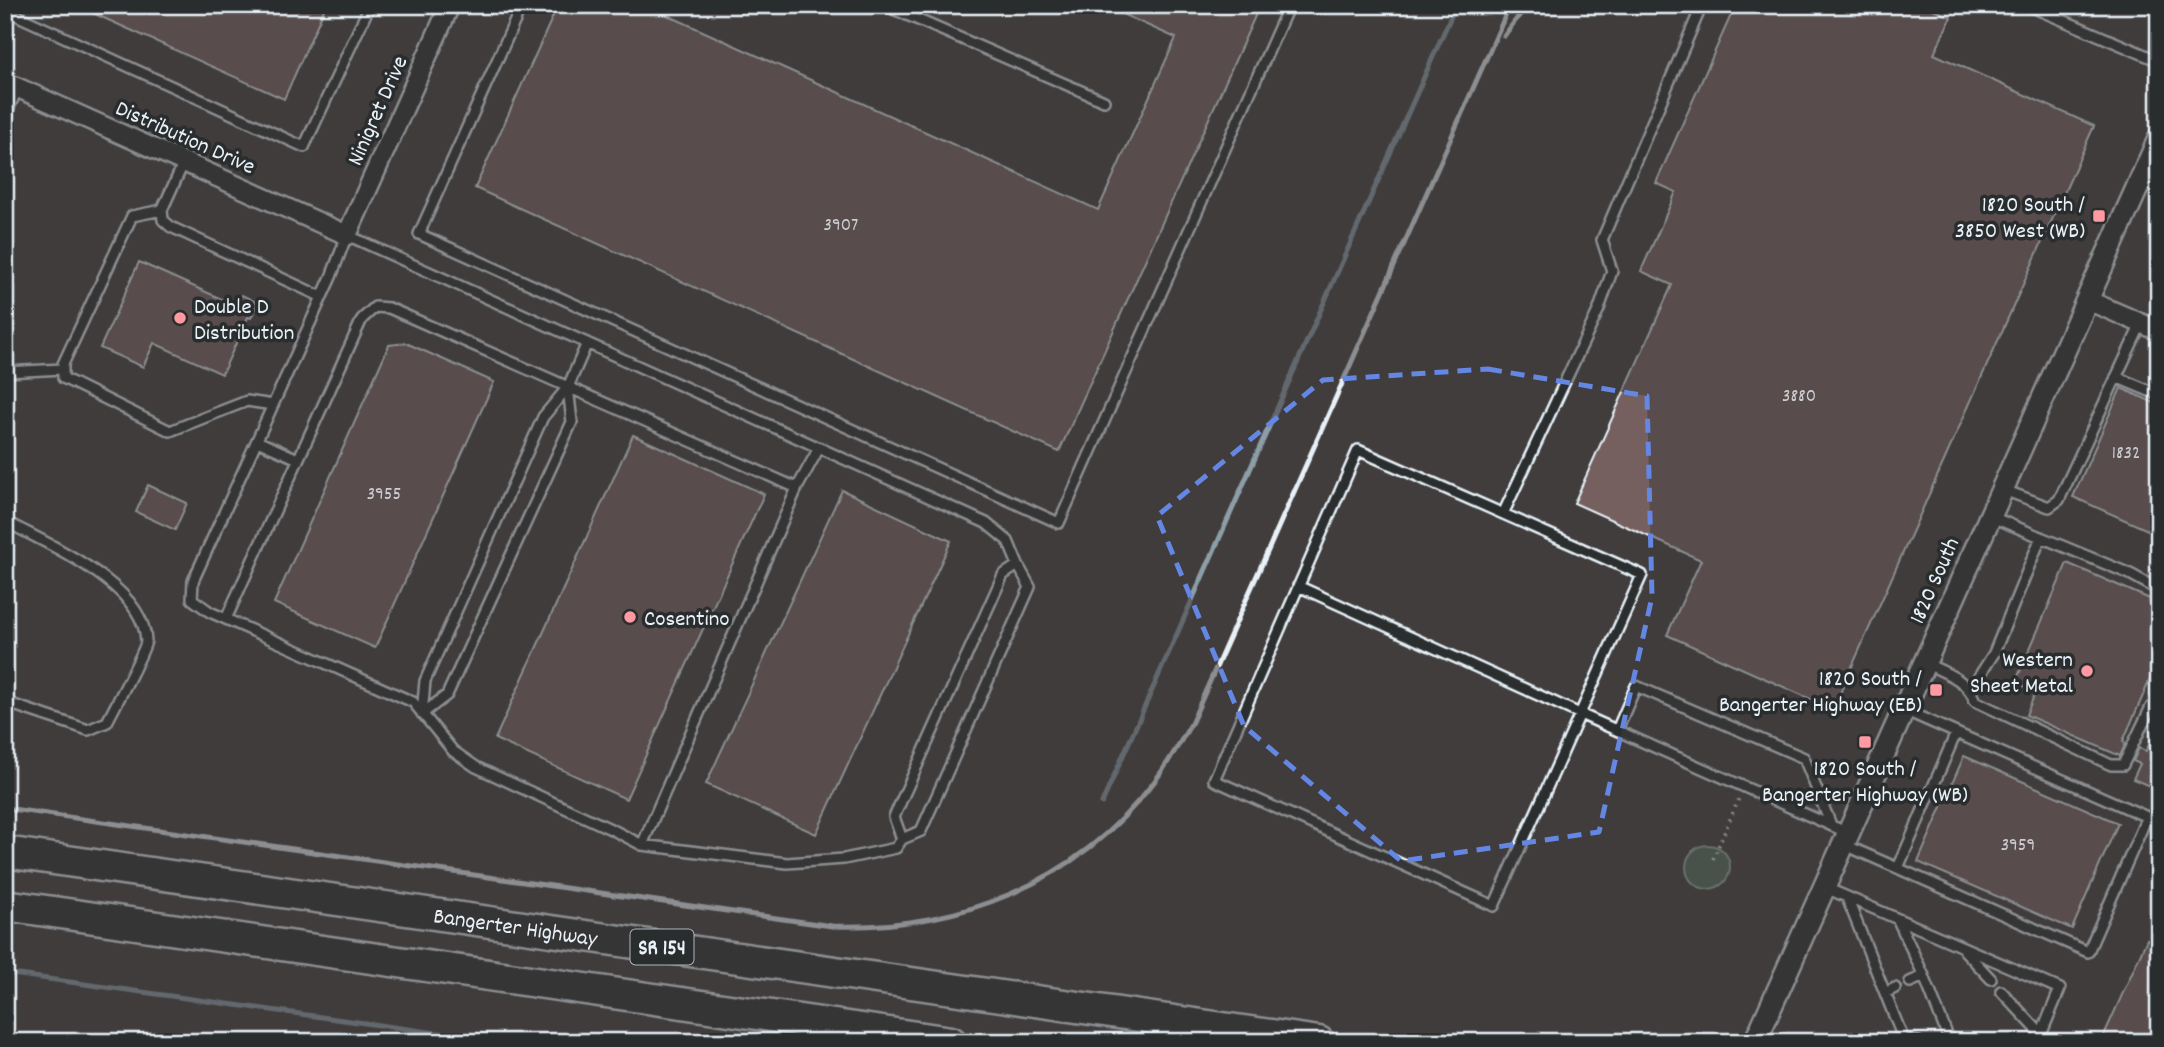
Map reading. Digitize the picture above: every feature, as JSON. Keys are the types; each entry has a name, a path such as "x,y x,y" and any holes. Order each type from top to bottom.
{"highway":[{"name":"Bangerter Highway","path":"5,852 1319,1042"},
{"name":"SR 154","path":"5,905 951,1042"}],"street":[{"name":"Ninigret Drive","path":"347,235 450,5"},
{"name":"Distribution Drive","path":"11,85 347,235"},
{"name":"1820 South","path":"1755,1042 1824,888 1841,834 1904,709 2087,300 2150,184 2159,139"},
{"path":"2087,300 2159,331"}],"lane":[{"path":"6,11 304,147 370,5"},
{"path":"522,5 419,234 1059,523 1289,5"},
{"path":"884,5 1104,101"},
{"path":"1503,514 1599,309 1612,271 1602,240 1702,5"},
{"path":"2027,5 2159,61"},
{"path":"5,116 11,85"},
{"path":"184,162 162,210 163,220 172,227 322,297"},
{"path":"162,210 132,216 63,364 63,379 170,431 247,401 273,405"},
{"path":"347,235 986,523 1008,541 1030,587 921,831 902,839 895,848 844,859 787,863 642,845 476,767 453,751 413,702 210,612 192,599 192,581 322,297 347,235"},
{"path":"226,619 362,319 375,307 389,308 797,488"},
{"path":"2002,489 2049,507 2059,500 2141,324"},
{"path":"422,714 425,681 543,417 568,387 587,343"},
{"path":"5,372 63,369"},
{"path":"2116,377 2159,396"},
{"path":"422,714 447,695 572,422 568,387"},
{"path":"257,440 298,459"},
{"path":"642,845 797,488 819,448"},
{"path":"1358,450 1642,575 1494,906 1214,780 1298,586 1358,450"},
{"path":"1990,516 2130,574 2159,590"},
{"path":"5,521 105,576 139,614 146,643 107,722 88,730 5,702"},
{"path":"1971,689 1994,653 2041,537"},
{"path":"902,839 894,817 1003,575 1018,565"},
{"path":"1298,586 1744,786 1841,834 1898,868 2088,952 2147,817 1904,709"},
{"path":"1924,663 1960,680 1971,689 1975,701 2111,765 2123,765 2151,707 2159,701"},
{"path":"1617,730 1636,686 1804,758 1841,834"},
{"path":"1898,868 1956,733"},
{"path":"1824,888 2060,989 2040,1038 2001,991"},
{"path":"1847,898 1903,1038 1919,1042"},
{"path":"1898,920 1950,1042"},
{"path":"1960,946 1991,979"},
{"path":"1910,982 1924,976"},
{"path":"1885,993 1895,988"}],"path":[{"path":"1713,859 1744,786"}],"highlighted area":[{"path":"1488,369 1647,396 1652,597 1599,832 1401,861 1244,726 1157,516 1323,380"}],"green space":[{"path":"1708,845 1717,846 1724,851 1729,858 1729,876 1724,883 1717,888 1708,889 1699,888 1692,883 1687,876 1686,867 1687,858 1692,851 1699,846"}],"building":[{"path":"75,5 326,5 284,99"},
{"path":"558,5 645,5 1098,210 1176,38 1102,5 1260,5 1059,452 475,188"},
{"path":"1753,5 1924,5 1951,17 1934,54 2094,126 1833,709 1667,635 1701,560 1574,503 1672,285 1641,271 1676,192 1656,183 1735,6 1750,12"},
{"name":"Double D Distribution","path":"139,262 237,306 242,295 258,303 251,318 248,317 222,374 154,343 143,367 100,348"},
{"path":"406,343 494,382 375,648 274,603 389,345"},
{"path":"2121,388 2159,405 2159,535 2073,497"},
{"name":"Cosentino","path":"633,435 764,494 626,799 495,739"},
{"path":"148,485 187,503 175,530 136,512"},
{"path":"842,490 951,541 816,834 706,784"},
{"name":"Western Sheet Metal","path":"2067,563 2159,603 2159,659 2123,741 2126,743 2120,756 2026,715 2036,691 2015,683"},
{"path":"2159,722 2159,790 2133,779 2140,764 2133,761 2139,748 2146,751"},
{"path":"1964,756 2118,823 2072,929 1918,862"},
{"path":"2147,939 2159,944 2159,1042 2101,1042"}],"waterway":[{"path":"1102,803 1456,5"},
{"path":"5,973 501,1042"}],"railway":[{"path":"5,808 832,926 925,920 969,909 1011,894 1051,873 1088,848 1123,818 1154,782 1191,724 1510,5"},
{"path":"1504,36 1527,5"}],"place":[{"name":"1820 South / 3850 West (WB)","path":"2099,216"},
{"name":"Double D Distribution","path":"180,318"},
{"name":"Cosentino","path":"630,617"},
{"name":"Western Sheet Metal","path":"2087,671"},
{"name":"1820 South / Bangerter Highway (EB)","path":"1936,690"},
{"name":"1820 South / Bangerter Highway (WB)","path":"1865,742"}]}
